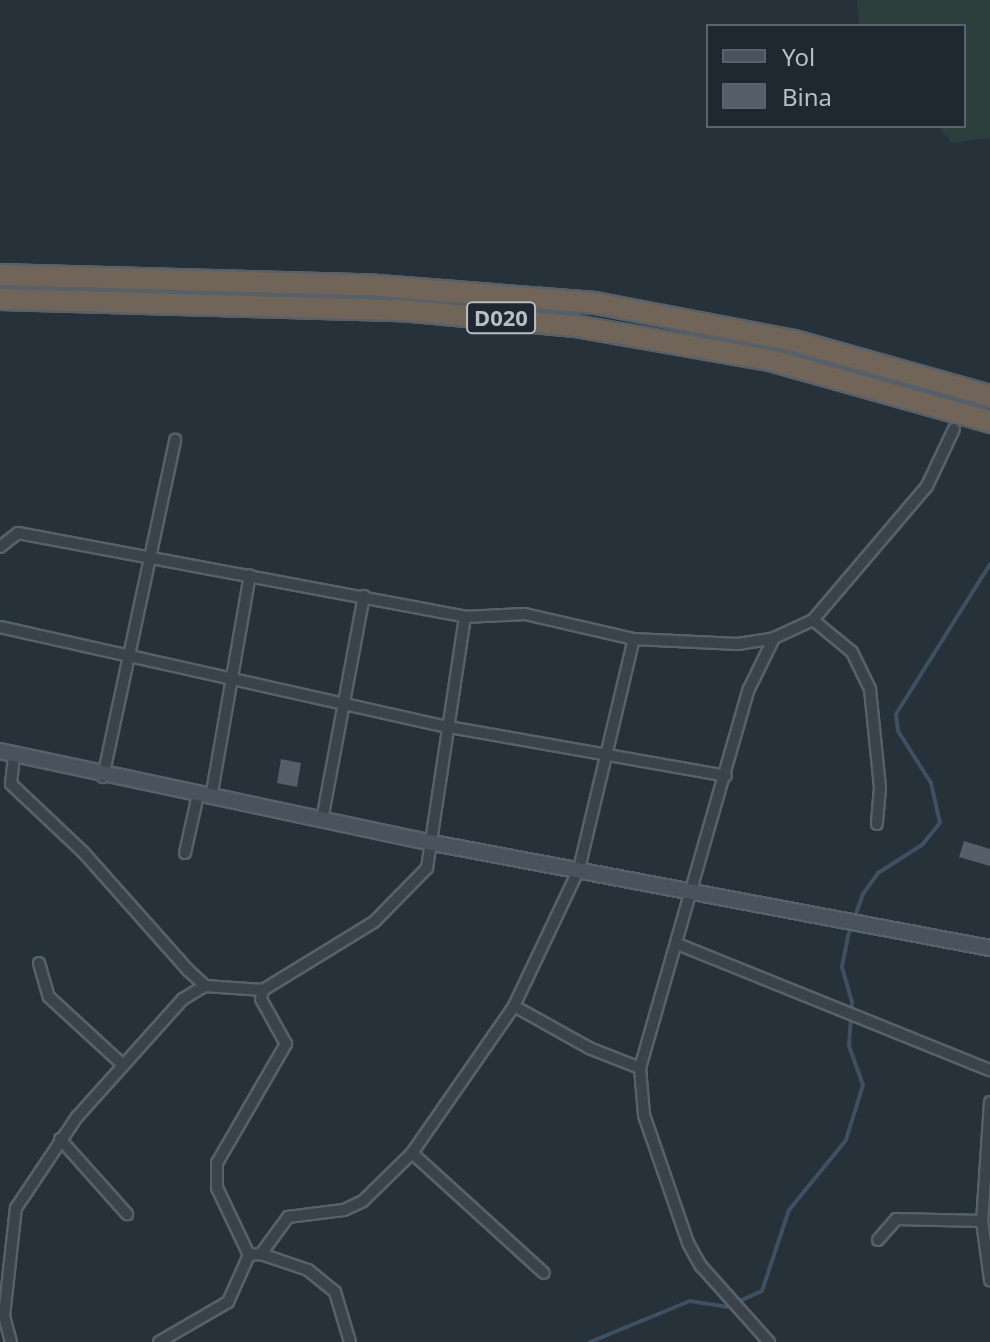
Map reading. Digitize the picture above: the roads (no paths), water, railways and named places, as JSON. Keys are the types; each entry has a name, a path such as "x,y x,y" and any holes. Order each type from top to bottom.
{"highway":[{"name":"D020","path":"0,275 382,285 595,303 779,338 990,396"},
{"name":"D020","path":"0,299 401,310 575,326 770,360 990,422"}],"street":[{"path":"0,547 18,533 465,617 562,618 634,639 692,645 774,638 813,620 927,486 954,429"},
{"path":"103,777 175,440"},
{"path":"185,853 204,797 231,681 250,575"},
{"path":"322,820 364,596"},
{"path":"11,1342 4,1316 5,1229 60,1139 123,1065 183,999 205,986 263,990 374,922 427,868 465,617"},
{"path":"813,620 852,652 870,689 880,788 877,824"},
{"path":"0,627 130,660 449,727 606,752 726,776"},
{"path":"769,1342 688,1243 644,1115 640,1068 680,945 749,689 774,638"},
{"path":"159,1342 228,1302 255,1254 288,1217 344,1210 363,1201 412,1153 514,1006 579,869 634,639"},
{"path":"205,986 6,785 7,754 103,777 433,843 872,922 990,948"},
{"path":"680,945 826,1008 865,1014 990,1070"},
{"path":"39,963 49,997 123,1065"},
{"path":"263,990 261,999 286,1044 217,1163 217,1188 255,1254 308,1270 335,1292 350,1342"},
{"path":"514,1006 533,1021 640,1068"},
{"path":"990,1102 982,1221 990,1280"},
{"path":"60,1139 127,1214"},
{"path":"412,1153 544,1273"},
{"path":"878,1240 896,1219 982,1221"}],"waterway":[{"path":"590,1342 690,1301 726,1307 762,1291 789,1210 846,1140 863,1085 849,1046 852,1002 842,967 848,936 863,894 878,873 922,845 940,823 931,783 898,731 896,714 990,564"}]}
